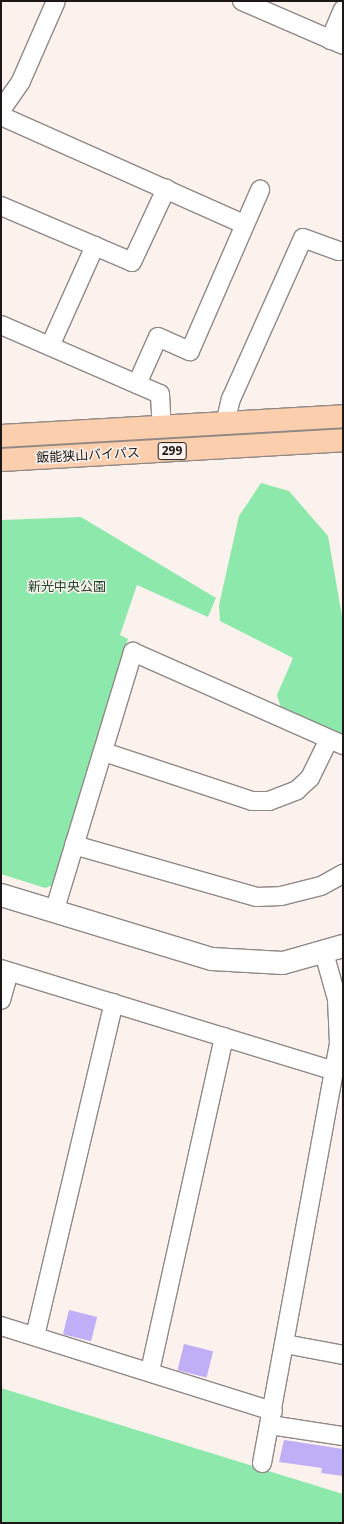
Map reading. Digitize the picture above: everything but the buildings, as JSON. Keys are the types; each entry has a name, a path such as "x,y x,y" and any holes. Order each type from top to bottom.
{"highway":[{"name":"飯能狭山バイパス","path":"1,436 162,428 343,416"},
{"name":"飯能狭山バイパス","path":"1,460 343,440"}],"street":[{"path":"1,110 21,81 56,1"},
{"path":"250,3 336,42 343,10"},
{"path":"1,116 244,224"},
{"path":"1,206 132,262 166,189"},
{"path":"137,384 158,338 190,351 260,190"},
{"path":"225,424 231,399 303,238 339,252"},
{"path":"50,346 95,246"},
{"path":"1,324 160,394 162,428"},
{"path":"54,912 104,752 133,652 336,742 310,778 297,790 269,801 252,801 104,752"},
{"path":"74,845 256,897 281,896 321,886 343,874"},
{"path":"1,895 212,959 283,963 334,950 339,1014 334,1071 262,1463"},
{"path":"1,1000 5,971 334,1071"},
{"path":"35,1336 114,1003"},
{"path":"150,1371 224,1037"},
{"path":"1,1326 150,1371 271,1418 343,1436"},
{"path":"285,1344 343,1355"}],"green space":[{"path":"261,483 289,491 328,536 343,622 343,734 281,708 277,695 293,658 220,621 219,605 239,516"},
{"name":"新光中央公園","path":"81,517 216,598 208,617 137,585 120,635 128,639 96,746 53,885 45,888 1,874 1,520"},
{"path":"1,1388 343,1494 343,1523 1,1523"}]}
